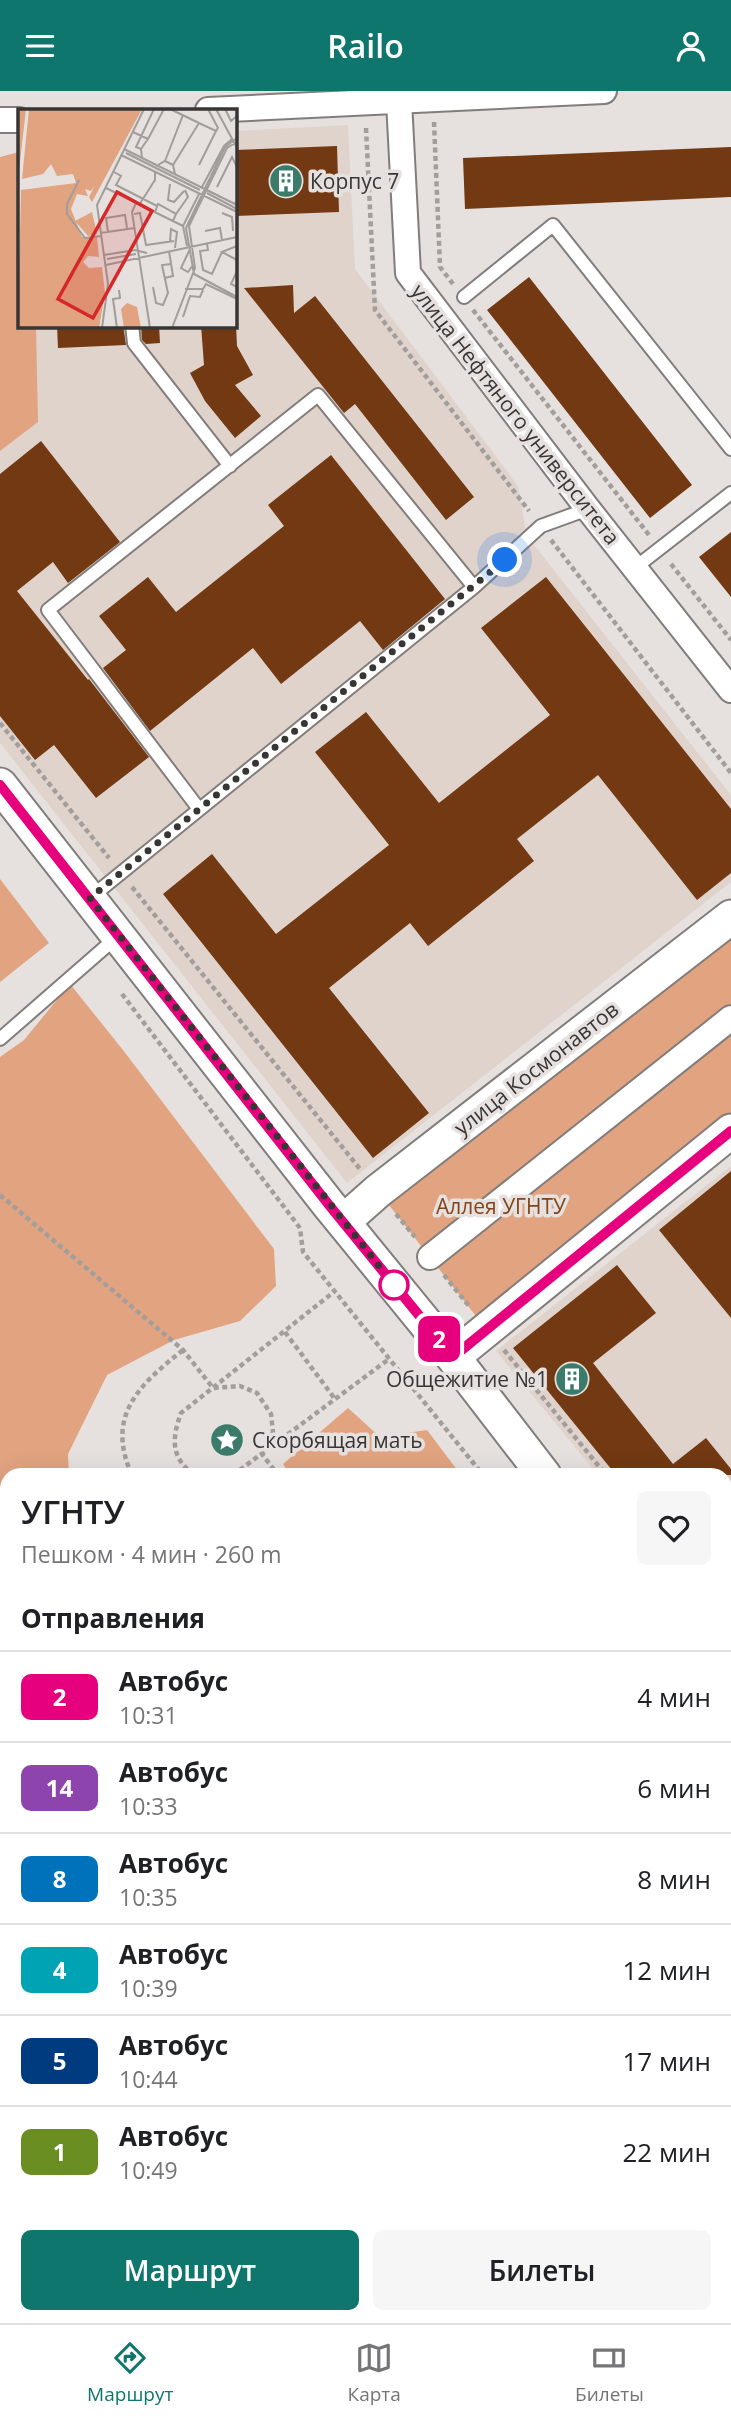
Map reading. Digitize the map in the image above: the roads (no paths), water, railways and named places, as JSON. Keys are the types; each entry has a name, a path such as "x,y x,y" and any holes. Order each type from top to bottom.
{"main road":[{"path":"0,785 539,1468"},
{"name":"улица Космонавтов","path":"343,1222 379,1191 731,917"},
{"path":"453,1357 731,1131"}],"street":[{"path":"230,109 433,99 460,94 604,91"},
{"name":"улица Нефтяного университета","path":"399,101 408,273 588,509 731,690"},
{"path":"0,120 18,120"},
{"path":"430,1257 731,1018"}],"lane":[{"path":"464,297 553,225 731,449"},
{"path":"132,327 134,343 230,466"},
{"path":"199,809 48,610 318,395 474,587"},
{"path":"636,567 731,493"},
{"path":"90,898 474,587 541,526 588,509"},
{"path":"0,1039 119,935"}],"place":[{"name":"Корпус 7","path":"286,181"},
{"name":"Общежитие №1","path":"572,1379"},
{"name":"Скорбящая мать","path":"227,1440"}],"park label":[{"name":"Аллея УГНТУ","path":"501,1206"}]}
